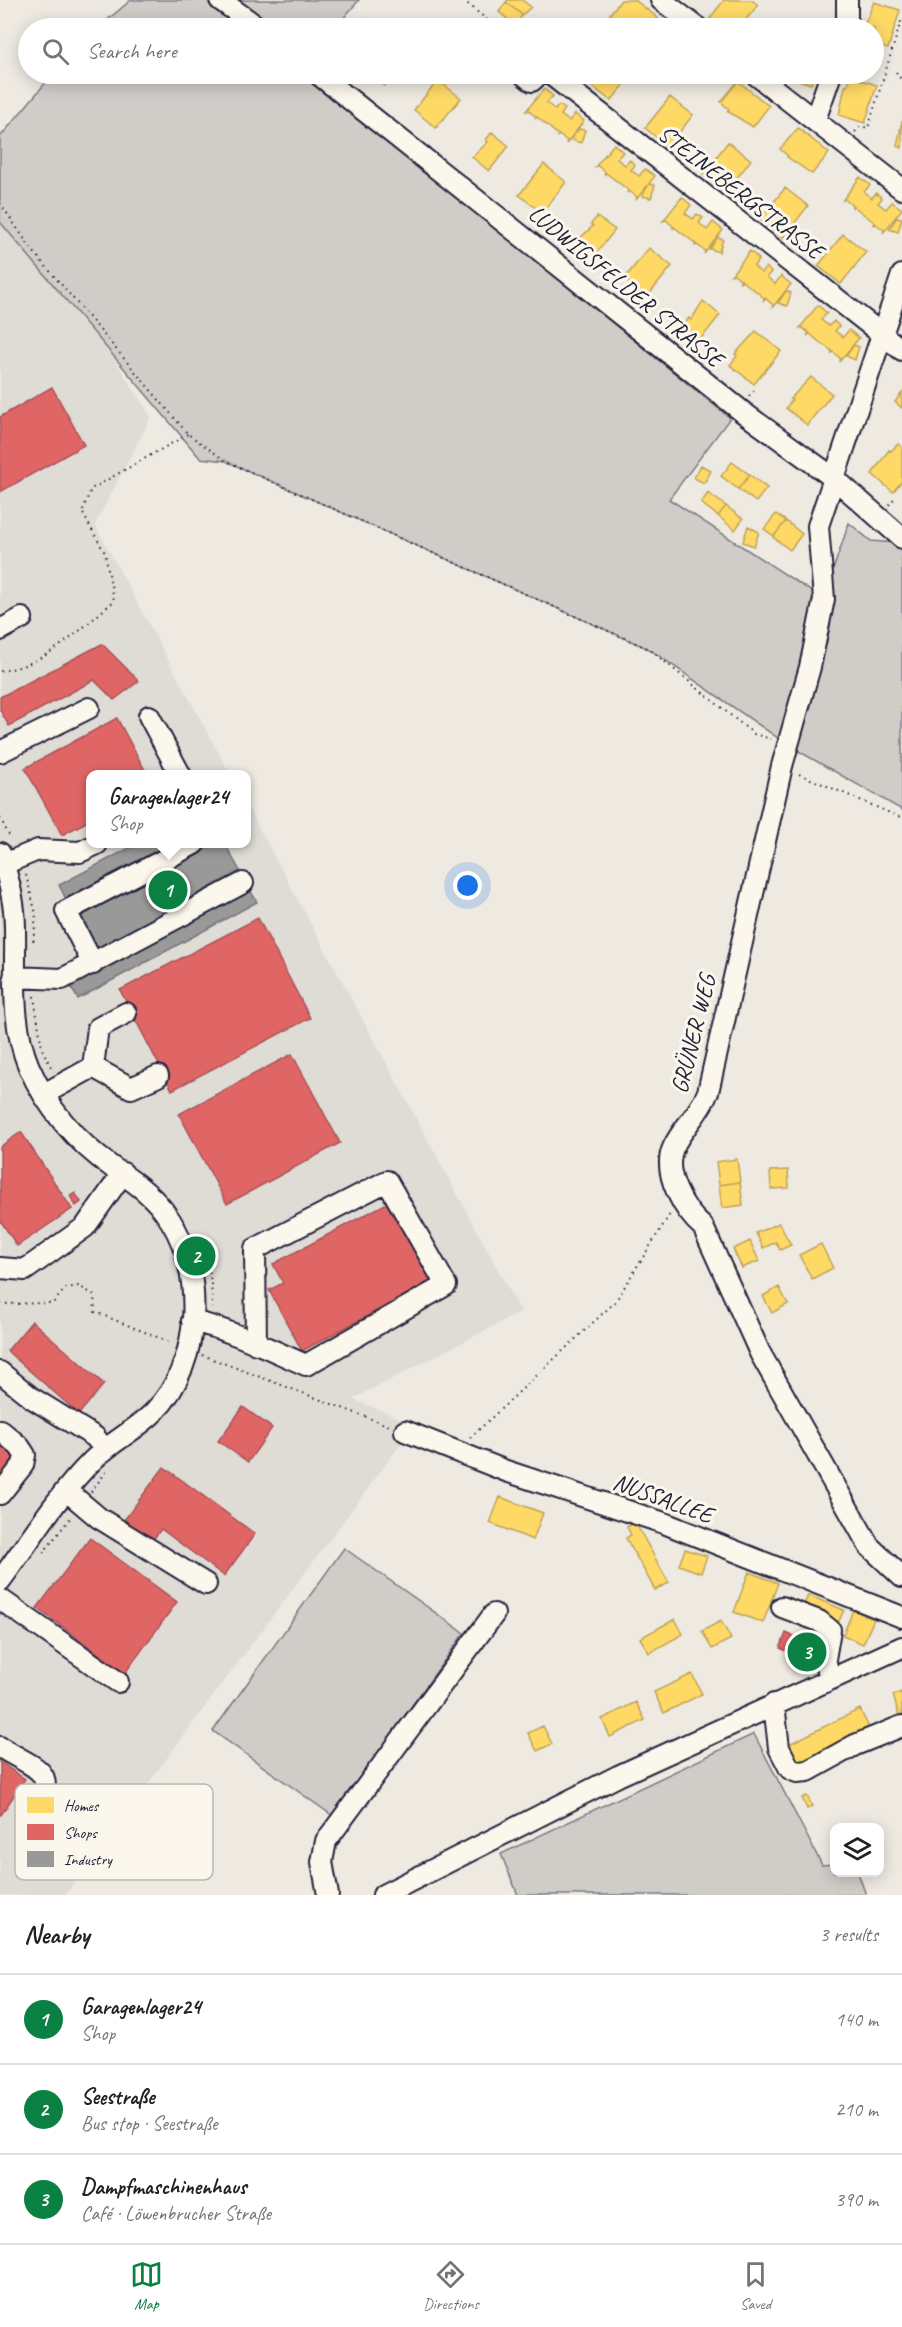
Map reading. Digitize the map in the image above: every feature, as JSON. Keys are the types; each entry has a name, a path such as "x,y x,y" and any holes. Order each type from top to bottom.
{"street":[{"path":"220,0 245,18"},
{"path":"662,0 685,18"},
{"path":"847,0 847,18"},
{"name":"LUDWIGSFELDER STRASSE","path":"331,84 744,412 835,479 902,538"},
{"name":"STEINEBERGSTRASSE","path":"562,84 902,350"},
{"path":"768,84 902,189"},
{"path":"815,120 828,84"},
{"name":"GRÜNER WEG","path":"902,274 818,526 824,599 810,668 782,766 708,1092 700,1111 672,1150 672,1173 678,1193 690,1216 703,1227 760,1353 869,1546 902,1577"},
{"path":"0,630 22,618"},
{"path":"0,752 89,708"},
{"path":"149,716 178,770"},
{"path":"3,1570 92,1461 156,1410 180,1373 189,1350 193,1286 184,1249 163,1210 123,1173 82,1143 44,1094 29,1066 22,1045 14,996 15,927 2,859 38,850 81,852 88,848"},
{"path":"93,964 66,911 185,848"},
{"path":"14,977 62,979 243,883"},
{"path":"93,1067 98,1028 126,1013"},
{"path":"44,1094 93,1067"},
{"path":"93,1067 131,1088 158,1076"},
{"path":"0,1268 25,1270 85,1227 123,1173"},
{"path":"192,1321 211,1325 256,1344 306,1365 446,1285 387,1181 255,1249 256,1344"},
{"path":"0,1372 32,1398 95,1437 105,1450"},
{"path":"0,1430 19,1446 25,1455 23,1465 0,1494"},
{"name":"NUSSALLEE","path":"405,1431 506,1471 664,1523 902,1617"},
{"path":"67,1491 99,1518 206,1584"},
{"path":"0,1599 118,1682"},
{"path":"782,1607 819,1621 830,1630 825,1659 830,1678"},
{"path":"328,1895 322,1862 326,1841 494,1614"},
{"path":"383,1895 618,1776 902,1647"},
{"path":"774,1704 779,1748 790,1769 797,1772 808,1771 855,1745 902,1726"},
{"path":"0,1746 42,1773 47,1784"}],"path":[{"path":"462,0 484,18"},
{"path":"884,76 902,18"},
{"path":"896,72 902,81"},
{"path":"845,144 861,126 868,128 882,84"},
{"path":"0,203 32,250 188,434 226,461 649,649 754,734 788,745"},
{"path":"749,396 757,387"},
{"path":"0,671 12,669 64,645 114,601 105,553 82,512 92,489 188,434"},
{"path":"889,505 896,496"},
{"path":"782,766 902,818"},
{"path":"453,1450 615,1302 673,1209 678,1193"},
{"path":"0,1304 53,1303 66,1288 78,1286 94,1295 95,1312 405,1431"}],"shaded area":[{"path":"131,0 359,0 344,18 110,18"},
{"path":"45,84 317,84 730,418 669,499 823,599 849,523 871,541 896,543 902,548 902,810 788,745 649,649 226,461 200,458 0,222 0,137"},
{"path":"0,179 151,417 95,525 228,770 86,770 86,848 251,848 251,813 521,1312 353,1399 415,1425 148,1784 15,1784 15,1880 76,1880 65,1895 0,1895"},
{"path":"344,1548 464,1633 333,1816 213,1731"},
{"path":"754,1734 822,1865 830,1864 830,1877 859,1877 866,1895 518,1895 501,1854"}],"building: Homes":[{"path":"522,0 531,7 522,15 506,2"},
{"path":"621,0 635,0 658,18 613,18 610,14"},
{"path":"724,0 752,0 758,5 747,18 710,18"},
{"path":"506,2 522,15 520,18 506,18 499,12"},
{"path":"874,2 900,10 888,49 884,48 884,18 867,18"},
{"path":"435,84 443,84 461,98 436,128 414,110"},
{"path":"589,84 625,84 611,101"},
{"path":"736,84 742,84 769,106 753,127 727,111 729,109 721,102"},
{"path":"848,84 877,85 865,123 839,115 845,86"},
{"path":"544,89 553,96 547,103 555,110 559,105 565,109 561,115 569,121 575,114 584,121 566,144 567,141 559,135 557,137 558,135 537,117 535,119 536,117 528,110 525,112"},
{"path":"670,97 693,115 668,147 645,128"},
{"path":"902,121 902,148 897,146"},
{"path":"798,128 829,153 812,174 787,157 780,149"},
{"path":"579,129 585,130 581,143 572,140"},
{"path":"492,132 509,146 489,171 472,157 488,142 486,140"},
{"path":"728,142 751,160 726,192 703,174"},
{"path":"614,144 623,152 617,159 625,165 630,160 635,165 631,170 639,176 645,169 655,176 636,200 637,197 629,191 627,193 628,190 606,173 604,175 605,172 598,166 595,167"},
{"path":"544,164 566,182 542,213 519,195"},
{"path":"860,177 870,185 864,192 872,198 876,193 882,198 878,203 886,209 892,202 902,209 883,233 884,230 876,224 873,225 875,223 853,206 852,208 852,205 844,199 842,201"},
{"path":"649,184 655,185 651,198 642,196"},
{"path":"785,188 808,206 783,238 760,219"},
{"path":"682,197 691,205 685,213 693,219 697,214 703,218 699,223 707,230 713,222 723,230 704,254 705,251 697,245 694,246 696,244 674,227 673,229 673,226 666,220 663,221"},
{"path":"597,217 615,230 595,255 577,241 593,226 591,224"},
{"path":"897,217 902,218 898,232 889,229"},
{"path":"843,234 866,252 841,284 818,266"},
{"path":"717,238 723,239 719,252 710,249"},
{"path":"649,248 672,266 647,297 624,279"},
{"path":"750,251 759,259 754,266 761,273 766,267 771,272 767,277 775,284 781,276 791,284 772,308 773,305 765,298 763,301 764,298 757,292 742,281 739,282 741,280 734,274 731,275"},
{"path":"786,291 791,293 787,306 778,303"},
{"path":"703,301 720,315 700,340 683,326 689,318 691,320"},
{"path":"818,305 827,313 821,320 829,326 834,321 839,326 835,331 843,337 849,330 859,338 840,361 840,358 833,352 831,354 832,351 810,334 807,336 809,333 801,327 799,329"},
{"path":"756,331 781,351 754,384 730,365 737,356 735,354"},
{"path":"854,345 859,347 855,360 846,356"},
{"path":"811,377 832,394 807,425 786,408 792,400 790,399"},
{"path":"902,393 902,408 895,402"},
{"path":"898,444 902,447 902,481 893,492 872,474 889,450 891,451"},
{"path":"732,462 750,475 738,489 721,476"},
{"path":"701,465 711,471 704,483 694,478"},
{"path":"750,475 767,488 756,502 738,489"},
{"path":"708,493 726,506 718,516 701,503"},
{"path":"726,506 743,519 735,530 718,516"},
{"path":"776,514 786,521 774,536 764,529"},
{"path":"786,521 802,534 790,550 773,537"},
{"path":"748,526 759,532 754,546 743,542"},
{"path":"737,1159 740,1182 719,1185 716,1162"},
{"path":"788,1170 789,1188 771,1189 770,1171"},
{"path":"740,1182 743,1205 722,1208 719,1185"},
{"path":"779,1223 791,1245 780,1250 776,1242 763,1248 756,1233"},
{"path":"750,1241 759,1261 742,1268 733,1249"},
{"path":"821,1244 833,1268 812,1279 799,1255"},
{"path":"779,1287 788,1304 772,1313 763,1296"},
{"path":"500,1497 543,1513 533,1540 490,1523"},
{"path":"635,1522 669,1583 655,1590 626,1538 631,1535 627,1527"},
{"path":"685,1549 707,1556 701,1573 679,1565"},
{"path":"749,1572 778,1583 763,1623 734,1612"},
{"path":"808,1595 844,1610 837,1625 802,1610"},
{"path":"853,1610 874,1619 863,1644 843,1635"},
{"path":"675,1619 683,1634 649,1653 640,1638"},
{"path":"721,1621 731,1639 712,1649 702,1631"},
{"path":"692,1674 702,1694 664,1713 654,1692"},
{"path":"902,1692 902,1715 899,1716 893,1695"},
{"path":"636,1702 645,1720 610,1737 602,1719"},
{"path":"860,1709 869,1728 796,1764 787,1745"},
{"path":"543,1726 552,1744 537,1751 528,1733"},
{"path":"807,1796 812,1806 807,1809 802,1798"}],"building: Shops":[{"path":"52,387 84,445 0,492 0,417"},
{"path":"102,644 139,681 114,700 94,680 9,726 0,710 0,697"},
{"path":"117,718 145,770 86,770 86,822 62,835 25,768"},
{"path":"258,918 310,1018 172,1090 120,990"},
{"path":"292,1054 340,1143 227,1204 179,1114"},
{"path":"21,1132 72,1209 17,1246 0,1220 0,1147"},
{"path":"75,1193 81,1202 76,1206 70,1196"},
{"path":"389,1202 432,1281 302,1351 269,1290 283,1283 273,1264"},
{"path":"32,1321 104,1384 79,1414 7,1351"},
{"path":"243,1407 272,1428 248,1462 218,1441"},
{"path":"0,1441 18,1456 0,1478"},
{"path":"164,1467 255,1534 224,1576 161,1529 149,1545 121,1524"},
{"path":"90,1538 177,1602 125,1673 37,1608"},
{"path":"786,1633 823,1649 817,1664 780,1648"},
{"path":"0,1762 25,1779 22,1784 15,1784 15,1794 0,1815"}],"building: Industry":[{"path":"129,848 163,848 66,899 59,885"},
{"path":"208,848 227,848 240,871 94,950 77,918"},
{"path":"249,888 257,902 78,999 70,986"}],"place":[{"name":"Garagenlager24","path":"168,890"},
{"name":"Seestraße","path":"196,1256"},
{"name":"Dampfmaschinenhaus","path":"807,1652"}]}
